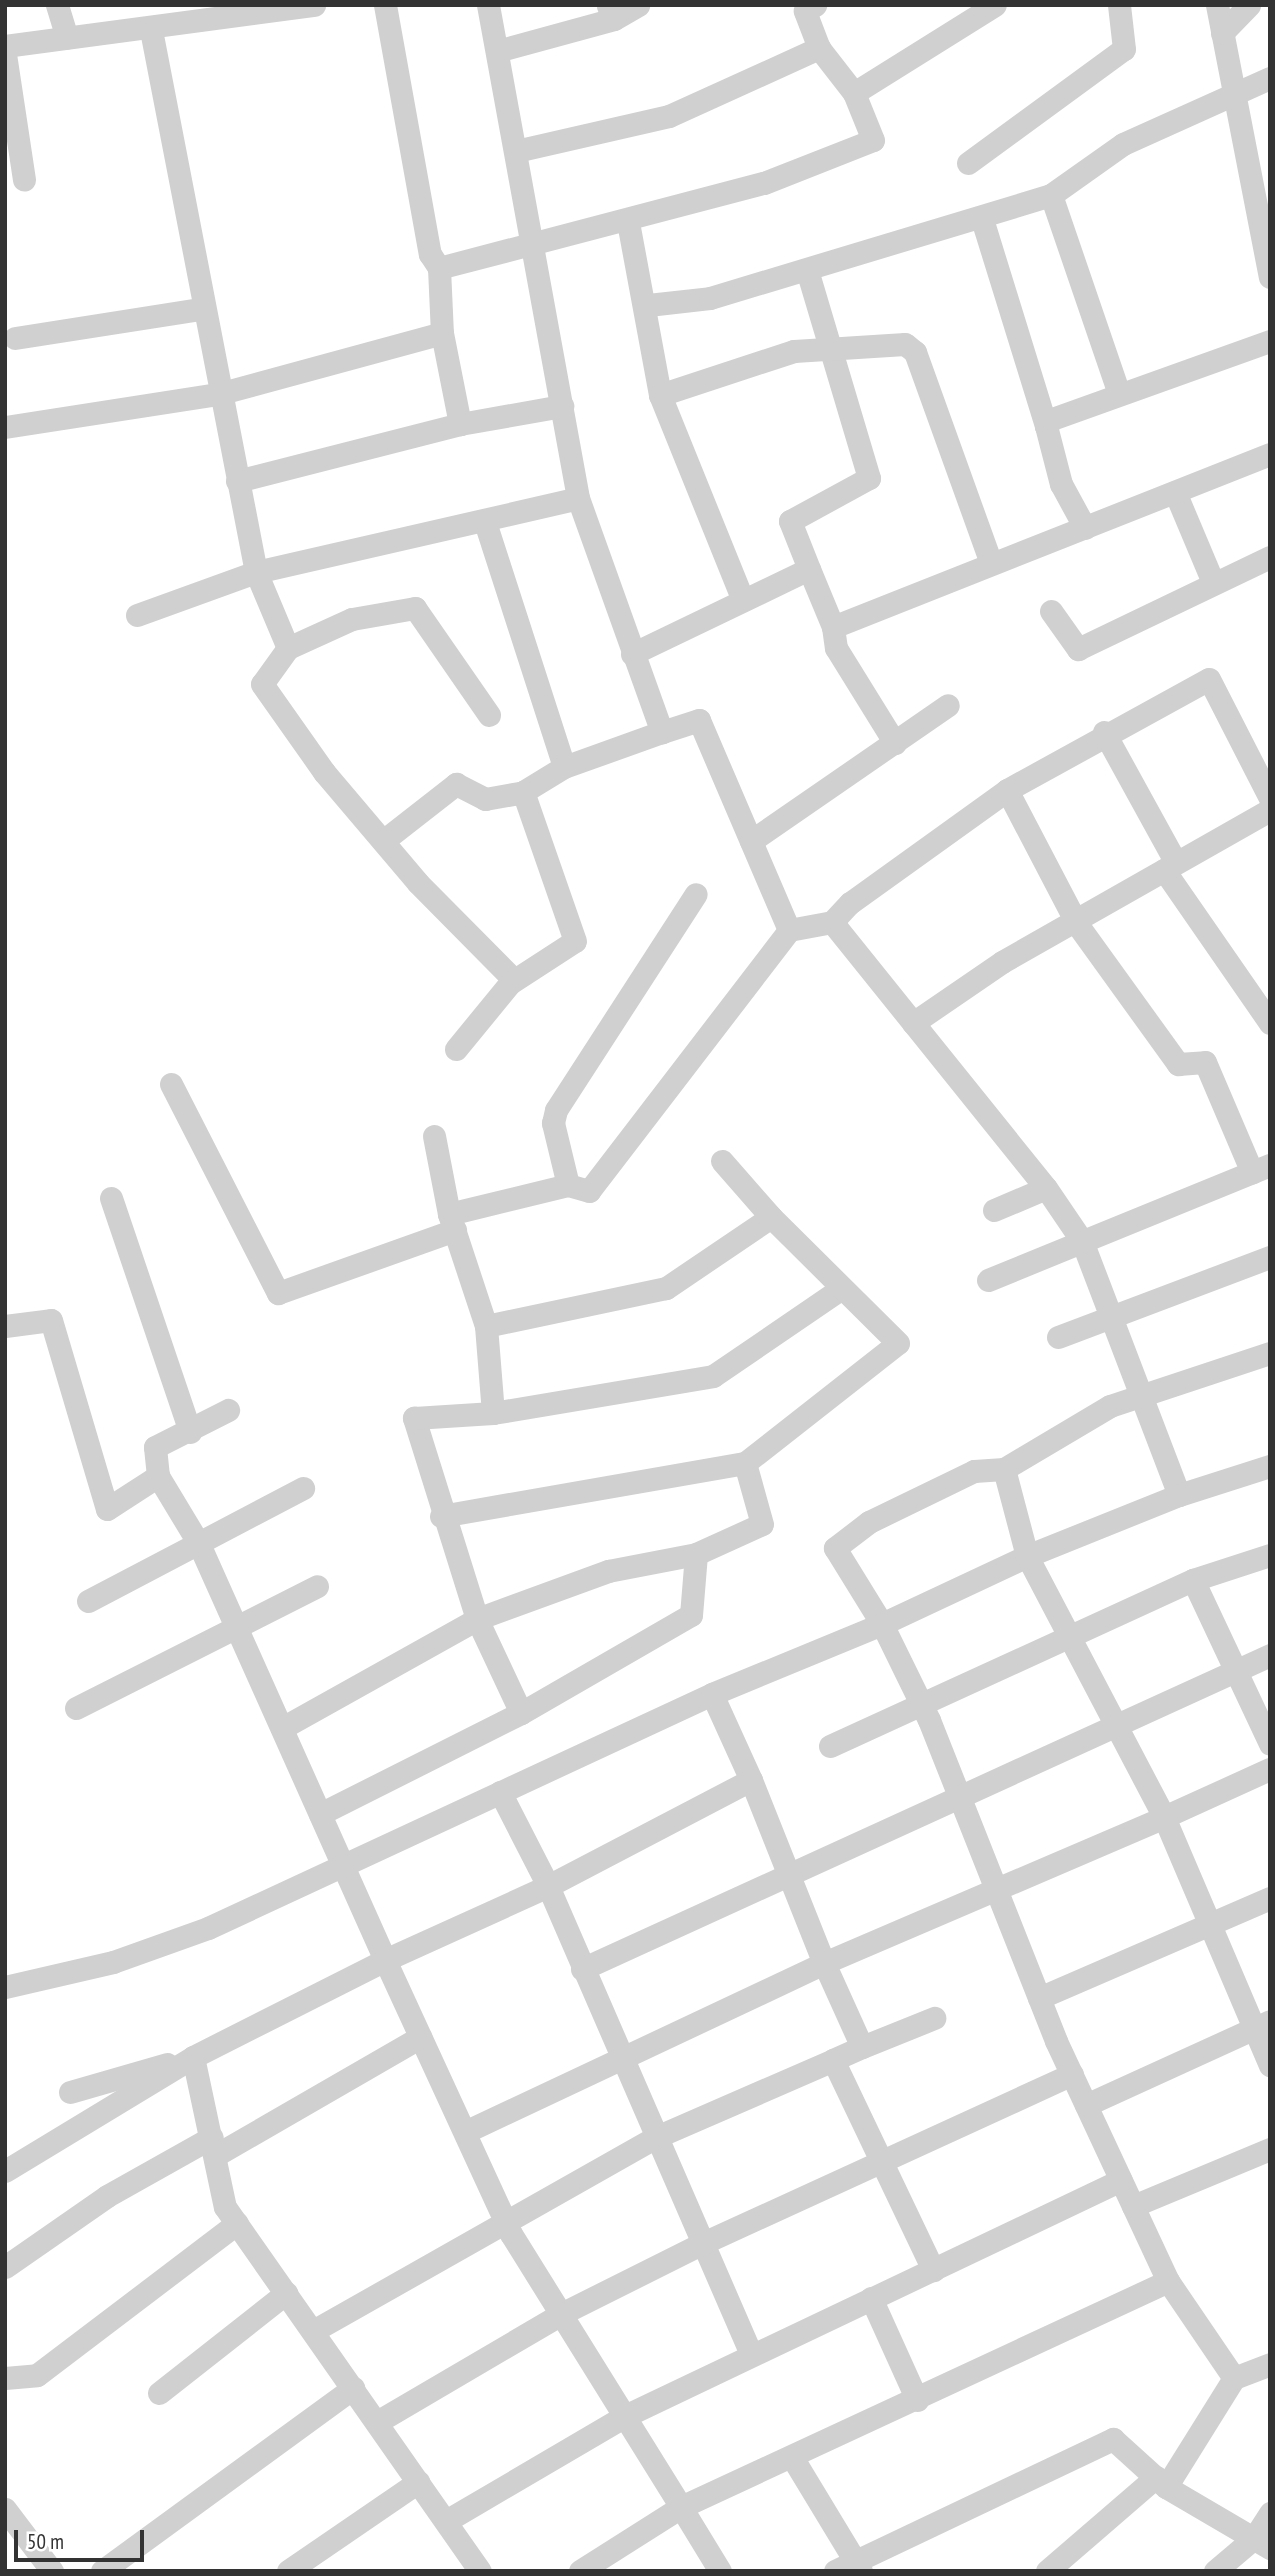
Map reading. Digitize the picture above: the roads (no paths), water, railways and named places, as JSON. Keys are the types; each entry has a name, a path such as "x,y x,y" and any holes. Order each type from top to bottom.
{"street":[{"path":"57,5 67,38"},
{"path":"5,46 151,30 218,13 314,5"},
{"path":"385,5 430,254 439,268 442,333 460,424"},
{"path":"488,5 578,498 662,732"},
{"path":"497,51 638,5"},
{"path":"439,268 533,241 628,222 764,183 873,140 854,93 819,48 805,11 815,5"},
{"path":"968,163 1124,49 1119,5"},
{"path":"1217,5 1233,90 1262,192 1270,277"},
{"path":"1222,33 1250,5"},
{"path":"854,93 994,6"},
{"path":"151,30 201,309 256,572 288,648"},
{"path":"516,151 669,116 819,48"},
{"path":"5,54 24,180"},
{"path":"648,305 710,298 982,219 1051,195 1123,144 1233,90 1270,78"},
{"path":"1051,195 1119,394"},
{"path":"982,219 1046,426 1061,484 1085,528"},
{"path":"628,222 648,305 660,395 743,600"},
{"path":"807,270 869,478 790,521 833,627 836,648 895,743"},
{"path":"15,338 201,309"},
{"path":"5,427 218,394 442,333"},
{"path":"1046,426 1119,394 1270,341"},
{"path":"660,395 794,351 905,344 915,352 991,563"},
{"path":"237,481 460,424 562,406"},
{"path":"833,627 1270,454"},
{"path":"1175,492 1212,580"},
{"path":"137,615 256,572 485,522 578,498"},
{"path":"485,522 564,767"},
{"path":"1051,611 1078,649 1212,580 1270,557"},
{"path":"632,654 809,569"},
{"path":"489,715 415,608 352,619 288,648 262,684 383,841 514,980"},
{"path":"171,1084 278,1293 452,1222 568,1185 589,1191 789,930 832,922 850,903 1007,790 1104,732 1209,679 1270,798"},
{"path":"751,841 948,705"},
{"path":"383,841 456,784 485,799 523,792 564,767 699,720 789,930"},
{"path":"1104,732 1170,866 1270,1023"},
{"path":"988,1280 1261,1168 1205,1062 1178,1064 1076,920 1007,790"},
{"path":"456,1049 514,980 575,941 523,792"},
{"path":"913,1023 1076,920 1270,810"},
{"path":"568,1185 553,1123 556,1110 696,894"},
{"path":"832,922 1045,1188 1082,1241 1114,1317 1179,1495"},
{"path":"434,1136 452,1222 486,1326 493,1413"},
{"path":"441,1516 745,1463 898,1343 771,1217 722,1161"},
{"path":"994,1209 1045,1188"},
{"path":"111,1198 190,1432"},
{"path":"486,1326 666,1288 771,1217"},
{"path":"1058,1337 1270,1257"},
{"path":"521,1713 477,1619 441,1516 414,1418 493,1413 713,1376 842,1288"},
{"path":"5,1326 51,1320 107,1509 158,1476"},
{"path":"1234,2378 1168,2281 1039,1998 921,1703 881,1624 838,1560 838,1539 974,1471 1004,1469 1110,1406 1270,1353"},
{"path":"228,1410 190,1432 155,1447 158,1476 199,1544 385,1960 507,2223 720,2571"},
{"path":"282,1728 477,1619 608,1571 696,1554 762,1524 745,1463"},
{"path":"5,1987 113,1962 208,1928 712,1694 881,1624 1027,1556 1179,1495 1270,1466"},
{"path":"1004,1469 1027,1556 1164,1816 1209,1927 1261,2026 1270,2065"},
{"path":"88,1601 303,1488"},
{"path":"320,1814 521,1713 691,1615 696,1554"},
{"path":"830,1746 1193,1580 1270,1555"},
{"path":"1193,1580 1270,1744"},
{"path":"76,1708 317,1586"},
{"path":"582,1969 788,1871 960,1797 1235,1667 1270,1655"},
{"path":"712,1694 751,1780 824,1963 862,2047"},
{"path":"465,2132 824,1963 1270,1769"},
{"path":"5,2171 193,2057 385,1960 548,1886 751,1780"},
{"path":"500,1792 548,1886 619,2058 751,2354"},
{"path":"1039,1998 1209,1927 1270,1898"},
{"path":"313,2331 654,2138 934,2018"},
{"path":"1086,2105 1261,2026"},
{"path":"5,2267 107,2196 214,2146 421,2037"},
{"path":"70,2092 193,2057"},
{"path":"193,2057 225,2207 480,2571"},
{"path":"833,2060 933,2270"},
{"path":"377,2422 561,2314 701,2244 1072,2074"},
{"path":"1133,2206 1270,2149"},
{"path":"446,2521 625,2416 1121,2180"},
{"path":"5,2377 37,2375 237,2223"},
{"path":"580,2571 681,2507 918,2400 1168,2281"},
{"path":"159,2393 286,2293"},
{"path":"871,2298 918,2400"},
{"path":"1047,2571 1161,2482 1234,2378 1270,2364"},
{"path":"102,2571 353,2388"},
{"path":"792,2457 850,2567 1113,2439 1161,2482 1262,2543"},
{"path":"288,2571 418,2482"},
{"path":"5,2509 52,2571"},
{"path":"1215,2571 1262,2543 1270,2513"}]}
